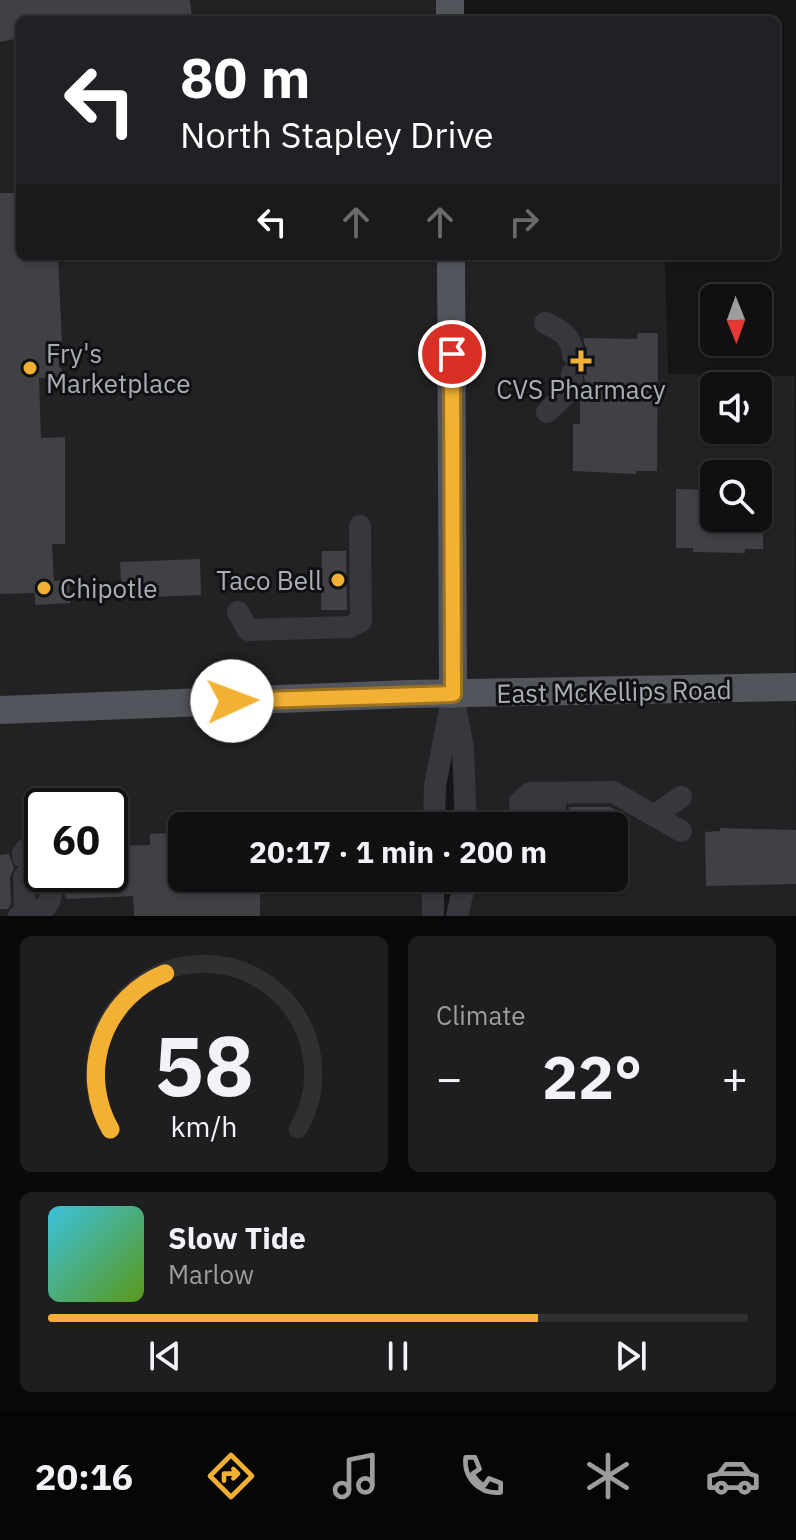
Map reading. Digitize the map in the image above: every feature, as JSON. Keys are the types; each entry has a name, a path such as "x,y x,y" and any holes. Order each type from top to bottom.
{"main road":[{"path":"451,260 453,694"},
{"name":"East McKellips Road","path":"0,710 453,694 796,687"}],"street":[{"path":"545,323 563,331 572,341 573,364 572,388 547,412"},
{"path":"238,612 248,630 350,627 361,621 360,526"},
{"path":"434,812 435,786 453,694"},
{"path":"453,694 463,748 465,812"},
{"path":"530,812 520,802 530,793 613,792 681,831"},
{"path":"547,812 555,801 549,793"},
{"path":"655,815 681,797"},
{"path":"30,913 32,892"},
{"path":"433,892 433,916"},
{"path":"457,916 463,892"}],"shaded area":[{"path":"0,0 450,0 450,16 16,16 16,260 665,262 668,374 700,375 700,444 772,444 772,376 795,376 796,916 457,916 463,892 628,892 628,812 465,812 453,697 436,812 168,812 168,892 433,892 433,916 0,916"}],"building":[{"path":"0,0 190,0 192,16 16,16 16,39 0,42"},
{"name":"Fry's Marketplace","path":"0,193 16,193 16,260 58,260 62,342 58,351 59,366 68,377 39,378 41,438 65,437 65,544 52,544 54,581 69,580 70,603 35,605 35,593 0,594"},
{"name":"CVS Pharmacy","path":"638,333 658,333 657,471 636,471 636,474 573,471 573,424 580,424 580,400 586,388 582,365 587,353 583,338 637,339"},
{"path":"676,489 700,490 700,532 763,532 763,549 745,549 745,553 693,552 693,548 676,548"},
{"name":"Taco Bell","path":"322,551 346,551 347,610 321,610"},
{"path":"200,559 201,595 122,598 120,562"},
{"path":"569,807 610,807 620,812 569,812"},
{"path":"720,828 796,830 796,884 706,886 705,832 720,831"},
{"path":"168,833 168,892 260,892 260,916 134,916 133,896 67,899 65,892 128,892 128,846 150,845 150,834"},
{"path":"9,854 14,868 10,877 11,904 8,909 0,909 0,855"}],"place":[{"name":"CVS Pharmacy","path":"581,361"},
{"name":"Fry's Marketplace","path":"30,368"},
{"name":"Taco Bell","path":"338,580"},
{"name":"Chipotle","path":"44,588"}],"route":[{"path":"232,701 453,694 452,354"}]}
